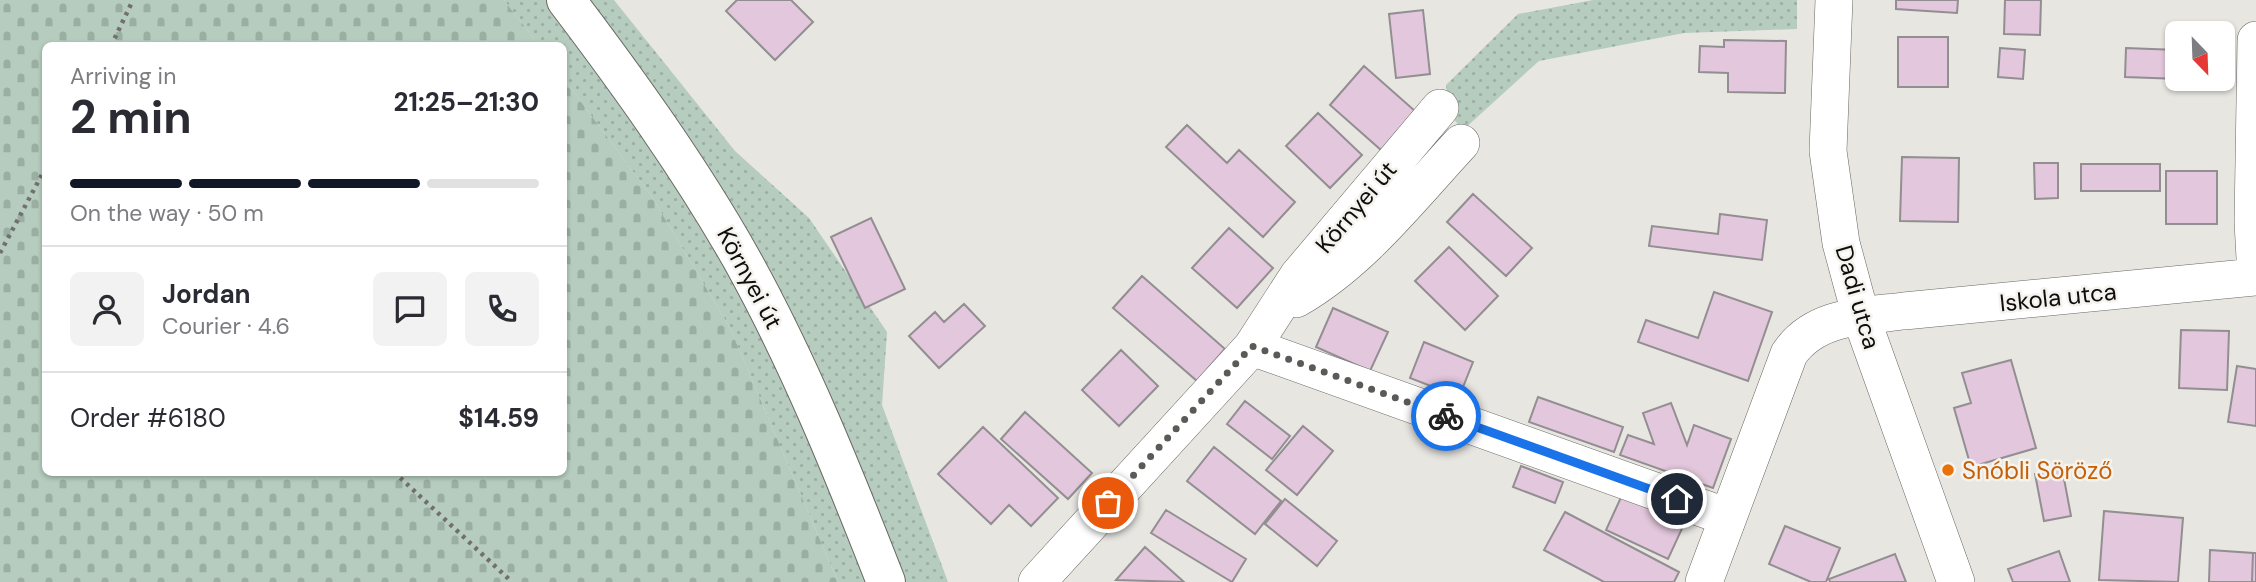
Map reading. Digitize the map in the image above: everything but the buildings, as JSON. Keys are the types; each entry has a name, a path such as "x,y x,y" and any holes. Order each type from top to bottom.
{"main road":[{"name":"Környei út","path":"566,0 661,128 741,258 791,355 835,453 886,582"}],"street":[{"name":"Dadi utca","path":"1834,0 1828,152 1841,243 1861,317 1956,582"},
{"path":"2256,40 2253,222 2256,277"},
{"name":"Környei út","path":"1037,582 1252,346 1298,276 1440,108"},
{"name":"Környei út","path":"1276,310 1319,286 1356,254 1461,143"},
{"name":"Iskola utca","path":"1704,582 1789,354 1799,339 1823,325 1861,317 2256,277"},
{"path":"1252,346 1727,517"}],"path":[{"path":"112,42 133,0"},
{"path":"0,253 42,174"},
{"path":"398,476 512,582"}],"green space":[{"path":"0,0 504,0 537,42 42,42 42,476 567,476 567,83 652,197 730,328 838,582 0,582"},
{"path":"504,0 614,0 735,151 809,218 887,332 882,405 948,582 838,582 730,328 652,197 567,83 567,42 537,42"},
{"path":"1593,0 1797,0 1797,29 1684,33 1539,61 1463,130 1450,115 1446,85 1518,14"}],"way so far":[{"path":"1108,503 1252,346 1446,416"}],"place":[{"name":"Snóbli Söröző","path":"1948,470"}],"route":[{"path":"1446,416 1677,499"}]}
